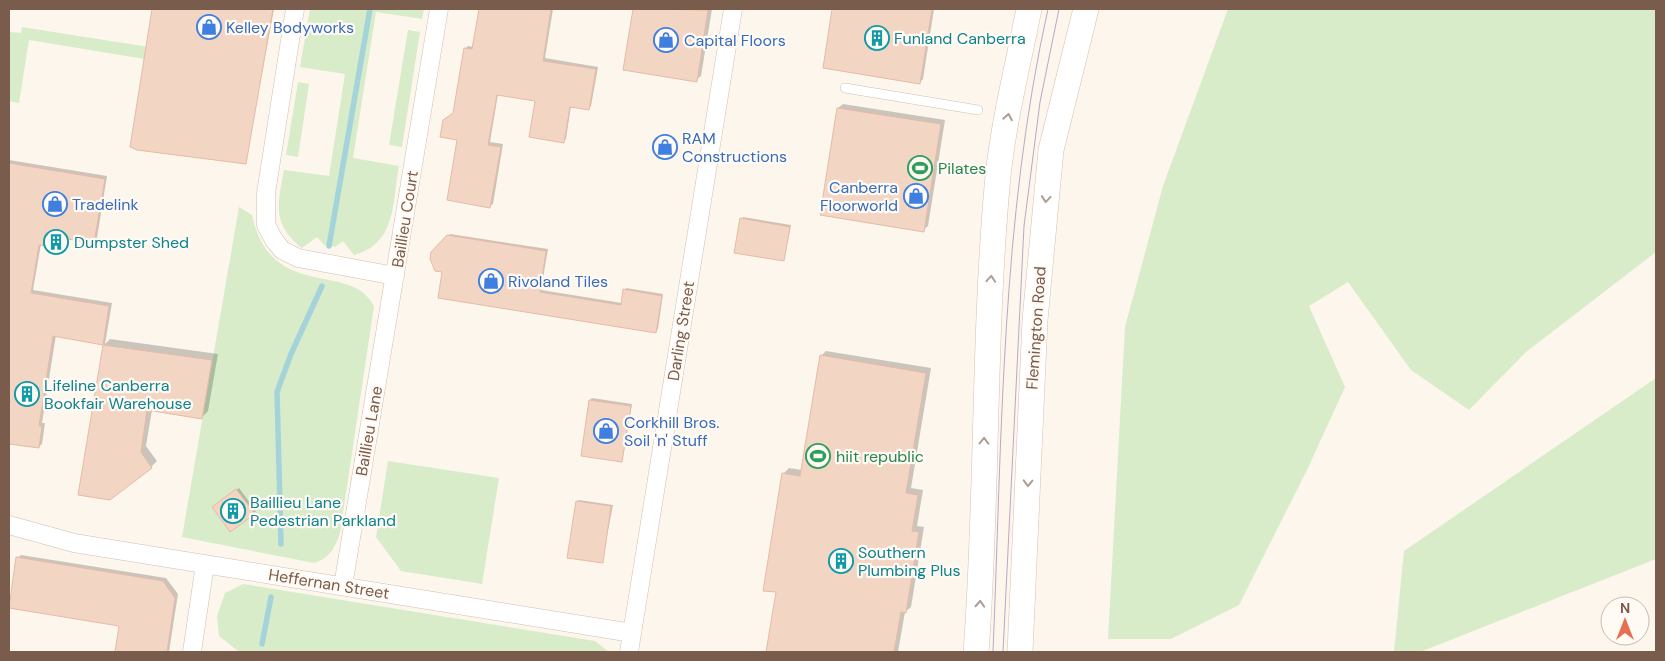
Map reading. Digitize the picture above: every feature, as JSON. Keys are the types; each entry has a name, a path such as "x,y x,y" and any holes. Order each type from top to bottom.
{"main road":[{"path":"976,652 980,599 986,353 998,175 1029,9"},
{"path":"1051,150 1056,87 1073,9"},
{"name":"Flemington Road","path":"1020,652 1035,320 1051,150 1086,9"}],"street":[{"name":"Baillieu Court","path":"295,9 266,193 266,225 282,250 298,258 395,276 439,9"},
{"name":"Darling Street","path":"629,652 734,9"},
{"name":"Baillieu Lane","path":"343,586 395,276"},
{"name":"Heffernan Street","path":"9,518 27,530"},
{"name":"Heffernan Street","path":"9,525 74,542 632,633"},
{"path":"192,652 206,564"}],"lane":[{"path":"845,88 978,110"}],"green space":[{"path":"310,9 424,9 422,19 376,12 353,158 399,166 393,207 385,231 378,241 368,249 354,255 343,241 335,247 324,245 317,237 302,248 285,230 279,212 284,170 329,176 345,74 300,67"},
{"path":"1228,9 1656,9 1656,252 1526,352 1469,410 1411,370 1348,282 1309,306 1345,387 1307,470 1239,605 1171,639 1108,639 1125,327 1163,186"},
{"path":"22,27 263,65 261,78 29,40 19,103 9,101 9,32 21,33"},
{"path":"408,30 420,32 402,147 389,145"},
{"path":"298,82 309,84 298,157 286,155"},
{"path":"239,207 252,215 262,242 276,260 293,270 348,285 363,292 374,306 340,533 331,552 320,561 314,563 182,537"},
{"path":"1656,378 1656,559 1420,652 1394,652 1404,551"},
{"path":"388,461 499,478 482,584 401,571 376,537"},
{"path":"243,584 595,641 609,652 238,651 219,636 217,616 225,593"}],"building":[{"path":"152,9 273,9 246,164 137,150 130,147"},
{"path":"479,9 551,9 543,61 596,69 589,110 570,107 564,143 529,137 535,101 497,95 488,145 501,147 490,208 447,200 457,140 440,137 443,120 453,113 464,48 472,49"},
{"name":"Capital Floors","path":"633,9 708,10 697,82 623,70"},
{"name":"Funland Canberra","path":"832,9 932,9 920,84 823,68"},
{"path":"837,108 941,124 924,232 820,215"},
{"path":"9,163 105,179 94,243 61,238 59,247 39,245 31,293 109,306 103,345 53,336 39,426 42,426 39,448 9,444"},
{"path":"740,218 790,227 784,261 734,253"},
{"name":"Rivoland Tiles","path":"447,235 546,251 540,292 621,305 623,289 662,296 656,333 438,298 442,272 435,271 430,259 431,252"},
{"path":"103,345 212,360 202,419 147,410 141,452 152,468 110,500 78,495"},
{"path":"820,355 926,373 906,493 918,495 912,531 919,532 906,613 901,612 894,652 766,652 776,592 763,591 782,473 800,476"},
{"name":"Corkhill Bros. Soil 'n' Stuff","path":"589,400 631,406 622,462 581,456"},
{"name":"Baillieu Lane Pedestrian Parkland","path":"236,489 255,514 230,532 212,507"},
{"path":"576,501 611,506 603,563 567,558"},
{"path":"16,557 163,581 175,598 167,652 115,652 119,626 9,608"}],"waterway":[{"path":"329,246 370,9"},
{"path":"281,544 277,392 291,354 322,286"},
{"path":"262,644 271,597"}],"tram line":[{"path":"993,652 1002,410 1012,248 1033,88 1048,9"},
{"path":"1003,652 1024,226 1040,102 1059,9"}],"place":[{"name":"Kelley Bodyworks","path":"209,27"},
{"name":"Funland Canberra","path":"877,38"},
{"name":"Capital Floors","path":"666,40"},
{"name":"RAM Constructions","path":"665,147"},
{"name":"Pilates","path":"920,168"},
{"name":"Canberra Floorworld","path":"916,196"},
{"name":"Tradelink","path":"55,204"},
{"name":"Dumpster Shed","path":"56,242"},
{"name":"Rivoland Tiles","path":"491,281"},
{"name":"Lifeline Canberra Bookfair Warehouse","path":"27,394"},
{"name":"Corkhill Bros. Soil 'n' Stuff","path":"606,431"},
{"name":"hiit republic","path":"818,456"},
{"name":"Baillieu Lane Pedestrian Parkland","path":"233,511"},
{"name":"Southern Plumbing Plus","path":"841,561"}]}
